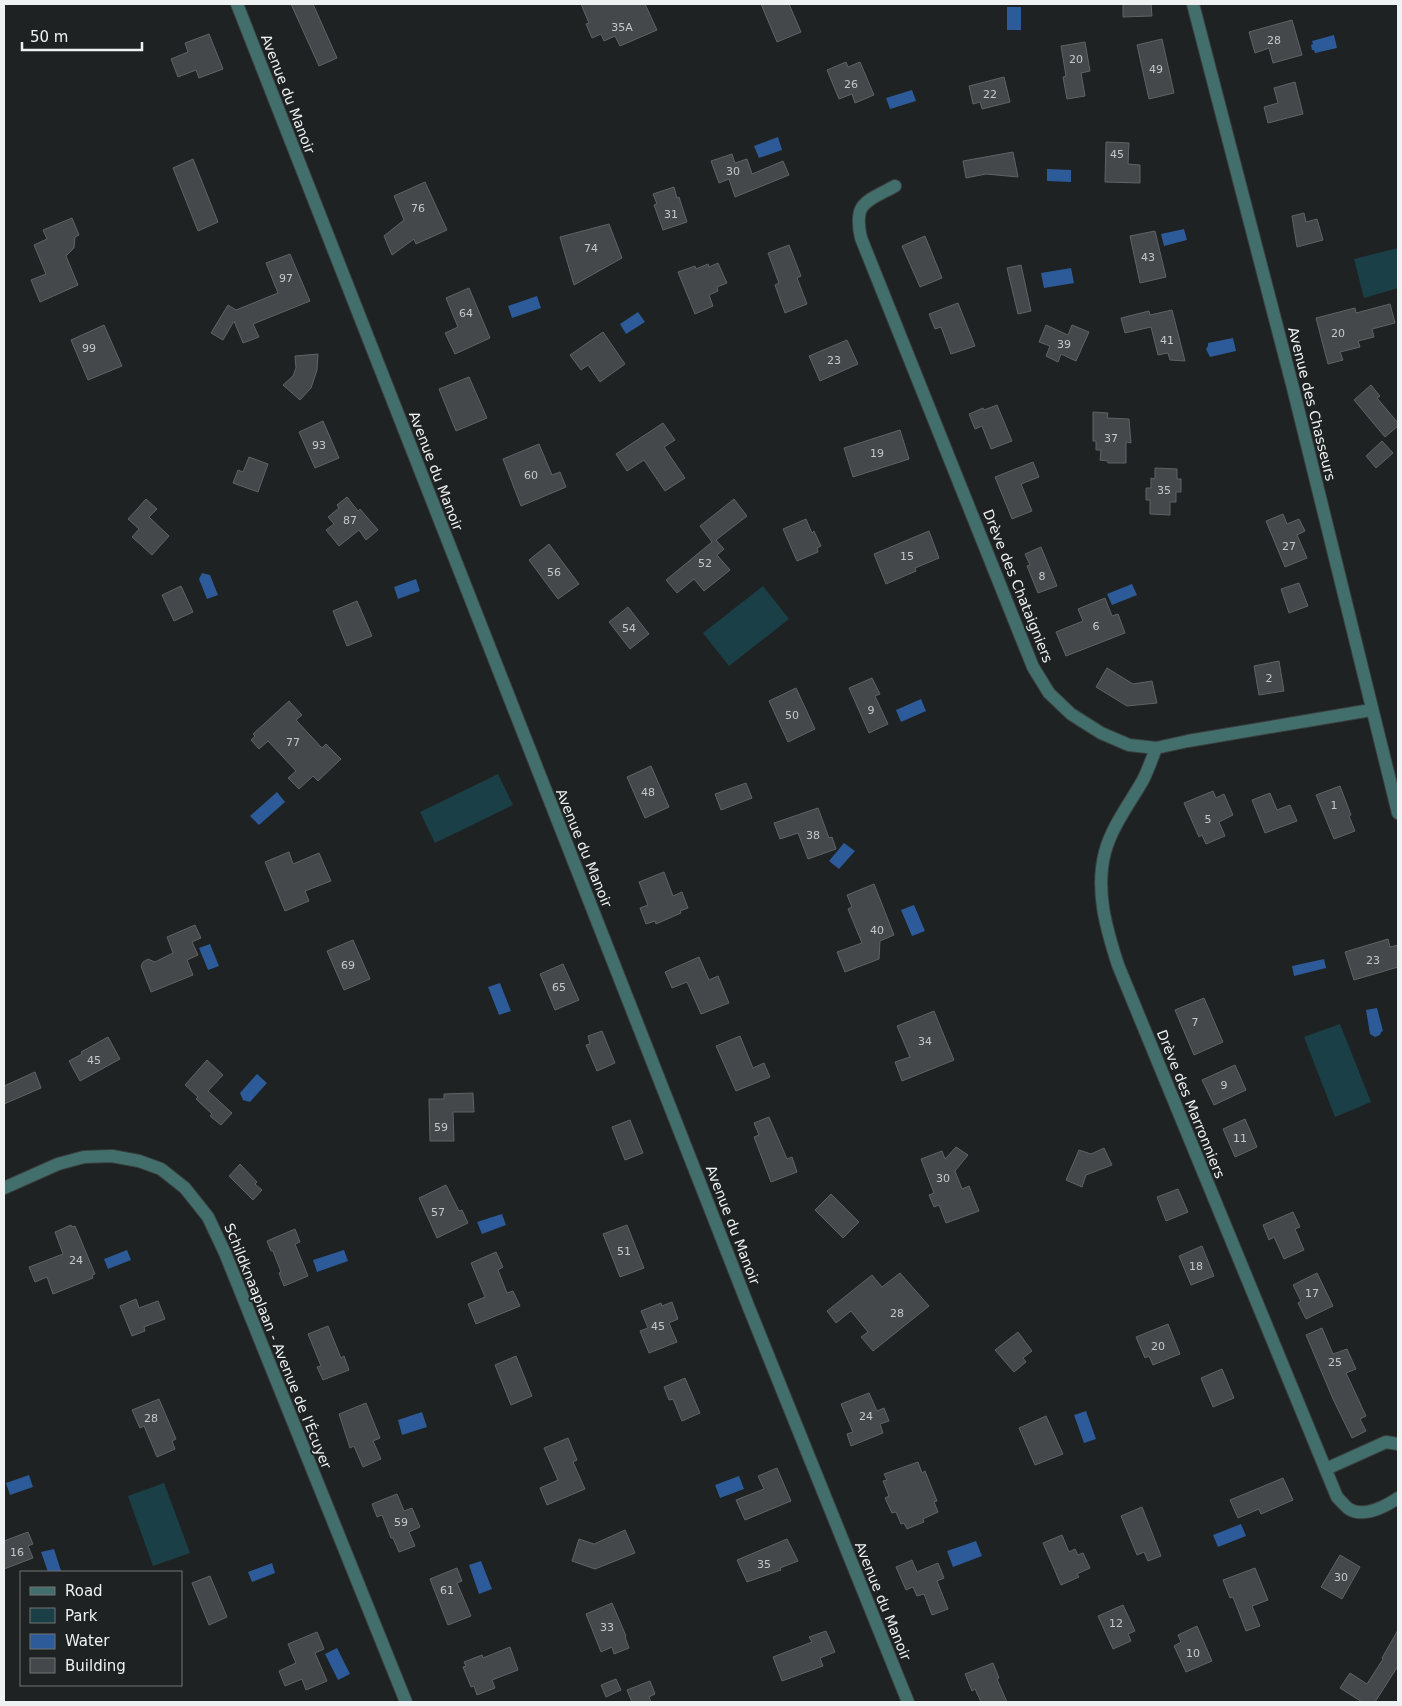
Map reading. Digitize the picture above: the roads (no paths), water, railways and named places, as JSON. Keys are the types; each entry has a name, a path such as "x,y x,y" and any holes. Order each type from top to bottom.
{"street":[{"name":"Avenue du Manoir","path":"237,4 749,1308 908,1702"},
{"name":"Avenue des Chasseurs","path":"1193,4 1291,381 1398,813"},
{"name":"Drève des Chataigniers","path":"895,186 872,198 861,207 857,221 861,238 1033,667 1049,693 1070,714 1101,733 1129,745 1156,748 1371,710"},
{"name":"Drève des Marronniers","path":"1156,748 1144,778 1118,822 1105,851 1100,889 1106,928 1118,965 1337,1498 1348,1509 1357,1512 1379,1508 1398,1498"},
{"name":"Schildknaaplaan - Avenue de l'Écuyer","path":"4,1188 58,1164 84,1157 112,1156 139,1161 161,1169 185,1188 208,1217 225,1253 406,1702"},
{"path":"1326,1469 1386,1442 1398,1444"}],"water":[{"path":"1007,7 1021,7 1021,30 1007,30"},
{"path":"1334,35 1337,48 1315,53 1312,50 1312,41"},
{"path":"912,90 916,101 890,109 886,98"},
{"path":"778,137 782,150 759,158 754,146"},
{"path":"1047,169 1071,170 1071,182 1047,181"},
{"path":"1184,229 1187,240 1164,246 1161,234"},
{"path":"1071,268 1074,283 1044,288 1041,273"},
{"path":"537,296 541,308 512,318 508,306"},
{"path":"638,312 645,322 626,334 620,324"},
{"path":"1233,338 1236,351 1210,357 1206,349 1208,343"},
{"path":"202,573 210,575 218,595 207,599 199,579"},
{"path":"416,579 420,591 398,599 394,587"},
{"path":"1132,584 1137,595 1112,605 1107,594"},
{"path":"921,699 926,711 901,722 896,710"},
{"path":"277,792 285,802 259,825 250,816"},
{"path":"844,843 855,851 839,869 829,861"},
{"path":"914,905 925,931 912,936 901,910"},
{"path":"210,944 219,966 208,970 199,948"},
{"path":"1324,959 1326,968 1294,976 1292,966"},
{"path":"500,983 511,1011 499,1015 488,987"},
{"path":"1377,1008 1383,1031 1375,1037 1370,1034 1366,1010"},
{"path":"257,1074 267,1083 250,1102 243,1100 240,1093"},
{"path":"502,1214 506,1225 482,1234 477,1222"},
{"path":"127,1250 131,1260 108,1269 104,1259"},
{"path":"344,1250 348,1261 317,1272 313,1260"},
{"path":"1086,1411 1096,1439 1084,1443 1074,1415"},
{"path":"422,1412 427,1427 402,1435 398,1420"},
{"path":"29,1475 33,1487 10,1495 6,1483"},
{"path":"739,1476 744,1489 720,1498 715,1485"},
{"path":"1241,1524 1246,1536 1218,1547 1213,1535"},
{"path":"976,1541 982,1556 953,1567 947,1551"},
{"path":"54,1549 61,1571 48,1571 41,1552"},
{"path":"481,1561 492,1589 479,1594 469,1565"},
{"path":"272,1563 275,1573 252,1582 248,1572"},
{"path":"337,1648 350,1674 338,1680 325,1654"}]}
